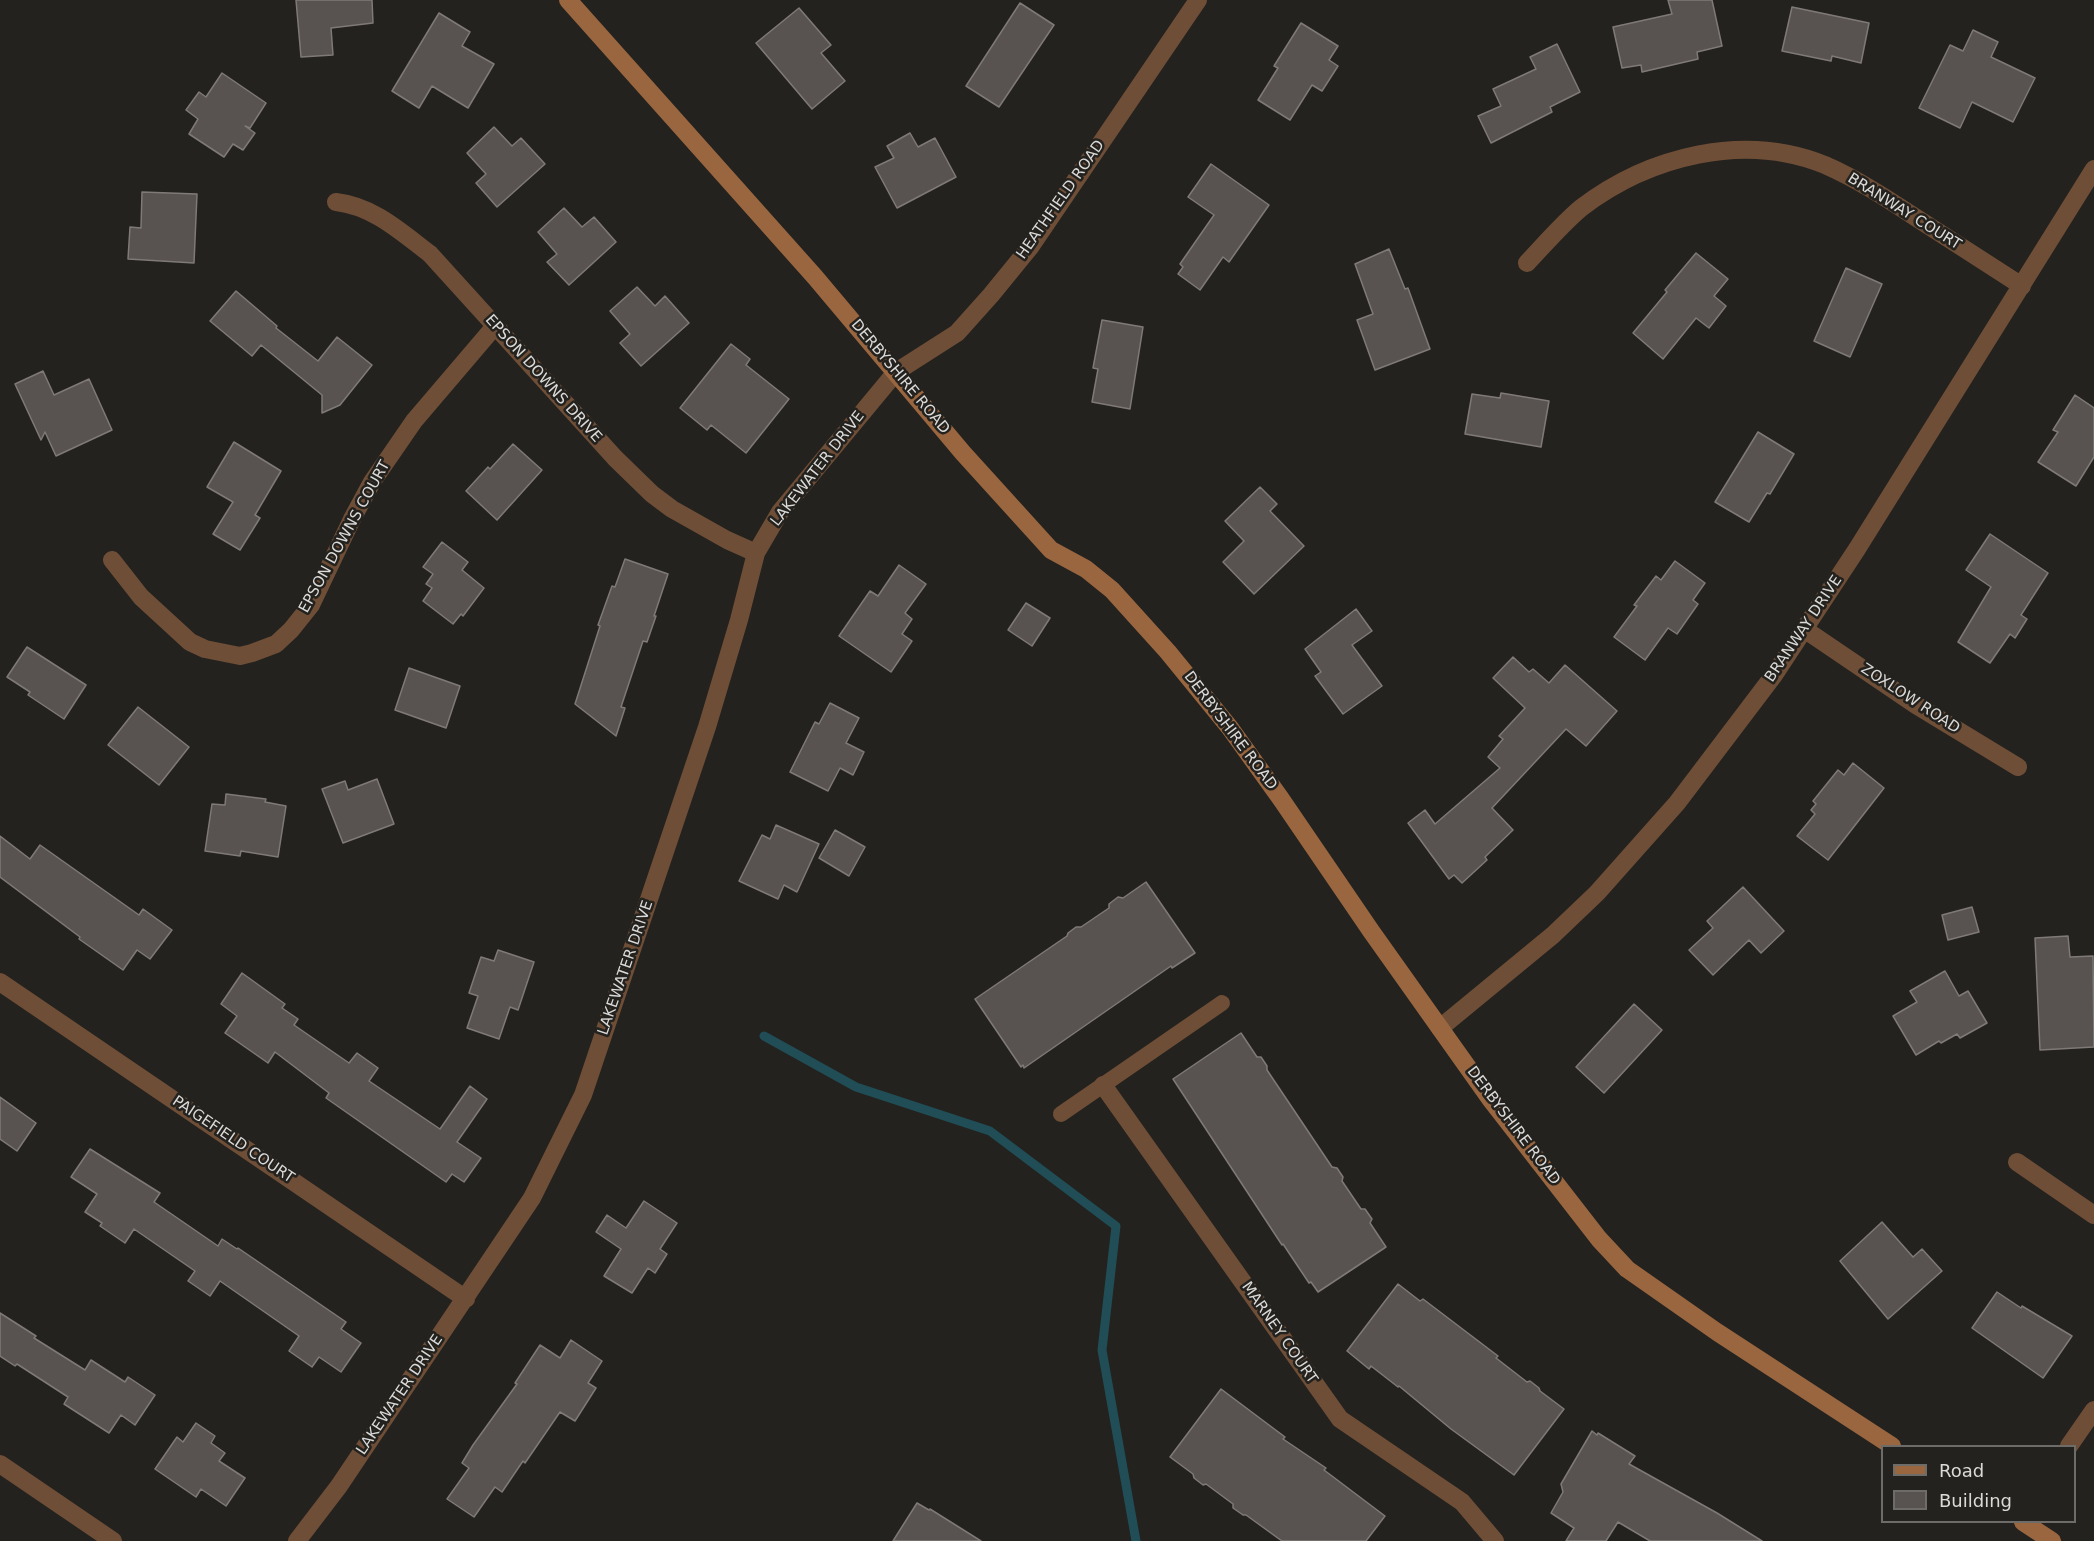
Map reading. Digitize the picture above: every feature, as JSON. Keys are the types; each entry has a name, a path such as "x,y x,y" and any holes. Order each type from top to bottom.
{"street":[{"name":"DERBYSHIRE ROAD","path":"568,0 816,277 963,453 1051,550 1086,569 1112,590 1168,652 1230,728 1491,1100 1599,1239 1627,1269 1717,1332 1890,1445"},
{"name":"HEATHFIELD ROAD","path":"896,372 957,333 998,287 1031,246 1198,0"},
{"name":"BRANWAY COURT","path":"1527,263 1581,209 1642,172 1686,157 1745,149 1792,156 1823,164 1857,180 2022,286"},
{"name":"BRANWAY DRIVE","path":"1440,1028 1553,935 1597,893 1677,803 1774,675 1857,549 1901,475 2094,169"},
{"name":"EPSON DOWNS DRIVE","path":"336,202 352,203 363,207 394,226 430,254 615,458 652,494 691,519 756,553"},
{"name":"EPSON DOWNS COURT","path":"112,560 141,597 190,642 205,649 240,656 252,654 276,644 291,630 311,605 372,482 414,421 495,326"},
{"name":"LAKEWATER DRIVE","path":"297,1541 339,1486 532,1198 583,1095 707,727 740,620 756,553 780,512 896,372"},
{"name":"ZOXLOW ROAD","path":"1804,629 1916,705 2018,767"},
{"name":"PAIGEFIELD COURT","path":"0,982 466,1299"},
{"name":"MARNEY COURT","path":"1103,1085 1340,1419 1462,1502 1495,1541"},
{"path":"2017,1161 2094,1215"},
{"path":"2070,1445 2094,1410"},
{"path":"0,1464 113,1541"},
{"path":"2026,1523 2052,1541"}],"lane":[{"path":"1061,1114 1222,1003"}],"building":[{"path":"296,0 372,0 373,23 331,28 333,55 301,57"},
{"path":"1668,0 1712,0 1722,46 1697,52 1698,59 1642,72 1641,65 1622,68 1613,27 1672,14"},
{"path":"1020,3 1054,25 999,107 966,86"},
{"path":"1792,7 1869,23 1861,63 1832,56 1831,61 1782,51"},
{"path":"799,8 831,45 821,53 845,81 812,109 756,43"},
{"path":"439,13 470,32 462,46 494,64 468,108 432,86 419,108 392,91"},
{"path":"1301,23 1338,46 1329,60 1338,66 1322,91 1312,85 1290,120 1258,100 1278,68 1274,66"},
{"path":"1973,30 1998,42 1991,57 2035,78 2013,122 1972,102 1960,128 1919,108 1950,45 1963,51"},
{"path":"1557,44 1580,92 1550,107 1552,112 1491,143 1478,116 1501,106 1493,89 1536,69 1530,57"},
{"path":"222,73 266,103 250,128 245,126 255,133 243,150 233,144 224,157 189,134 198,119 186,110 199,92 206,97"},
{"path":"494,127 512,146 521,138 545,164 497,207 476,183 486,174 467,153"},
{"path":"910,133 918,147 935,138 956,177 897,208 875,167 894,158 887,146"},
{"path":"1211,164 1269,205 1229,262 1223,257 1200,290 1178,274 1183,267 1180,264 1214,215 1188,197"},
{"path":"142,192 197,194 194,263 128,259 130,227 141,228"},
{"path":"564,208 582,227 594,217 616,242 569,285 547,262 557,254 538,232"},
{"path":"1389,249 1405,289 1408,288 1430,349 1375,370 1357,320 1373,314 1355,264"},
{"path":"1696,253 1728,279 1714,296 1726,306 1709,328 1696,318 1663,359 1633,333"},
{"path":"1846,268 1882,284 1850,357 1814,341"},
{"path":"637,287 655,306 665,296 689,323 641,366 620,343 630,334 610,311"},
{"path":"236,291 277,326 276,328 318,361 337,337 372,365 340,405 322,413 322,395 261,345 252,356 210,321"},
{"path":"1102,320 1143,327 1130,409 1092,402 1098,369 1093,368"},
{"path":"731,344 750,359 746,365 789,399 746,453 711,425 707,430 680,408"},
{"path":"43,371 54,395 89,379 112,430 56,456 45,432 41,440 15,384"},
{"path":"1501,393 1549,401 1541,447 1465,434 1472,394 1500,398"},
{"path":"2075,395 2094,408 2094,457 2076,486 2038,462 2058,432 2053,430"},
{"path":"1758,432 1794,454 1770,494 1767,493 1749,522 1715,502"},
{"path":"234,442 281,471 255,515 260,518 240,550 213,534 233,502 207,487"},
{"path":"513,444 542,470 497,520 466,491"},
{"path":"1260,487 1277,504 1270,511 1304,546 1254,594 1223,562 1244,541 1225,521"},
{"path":"1990,534 2048,573 2021,615 2027,619 2015,638 2010,634 1990,663 1958,642 1991,587 1966,570"},
{"path":"442,542 468,562 462,570 484,588 463,616 461,614 453,624 423,601 432,588 426,584 433,574 423,567"},
{"path":"625,559 668,574 647,642 643,641 621,707 625,708 616,736 575,704 600,626 598,625 612,586 615,587"},
{"path":"1675,561 1705,583 1693,600 1698,604 1677,634 1668,628 1645,660 1614,637 1656,576 1661,580"},
{"path":"899,565 926,584 905,613 912,619 902,634 912,641 891,672 839,636 870,591 878,596"},
{"path":"1026,603 1050,618 1032,646 1008,630"},
{"path":"1356,609 1372,631 1352,645 1382,686 1343,714 1315,676 1321,672 1305,649"},
{"path":"27,647 86,685 64,719 28,695 30,692 7,677"},
{"path":"1513,657 1529,672 1533,669 1549,683 1565,665 1617,711 1586,746 1566,729 1492,808 1513,830 1485,857 1487,860 1462,883 1454,875 1449,879 1408,823 1425,810 1435,824 1500,768 1488,757 1503,739 1499,736 1525,708 1493,678"},
{"path":"409,668 460,686 446,728 395,710"},
{"path":"830,703 859,718 846,743 864,752 853,775 840,768 828,791 790,772 815,722 819,724"},
{"path":"138,707 189,747 159,785 108,745"},
{"path":"1853,763 1884,788 1828,860 1797,836 1815,814 1811,810 1816,804 1813,801 1838,770 1844,775"},
{"path":"377,779 394,824 343,843 322,789 345,781 348,790"},
{"path":"226,794 266,799 265,802 286,806 278,857 241,851 240,856 205,851 212,804 225,805"},
{"path":"776,825 819,844 797,892 784,885 778,899 739,881 762,835 770,839"},
{"path":"835,830 865,847 849,876 819,858"},
{"path":"0,836 30,859 40,845 139,915 143,909 172,930 150,959 137,950 123,970 79,939 80,937 0,877"},
{"path":"1146,882 1195,953 1172,968 1171,966 1024,1068 1023,1065 1021,1067 975,999 1067,936 1076,927 1081,927 1109,908 1109,904 1118,897 1123,898"},
{"path":"1743,887 1784,931 1761,953 1749,940 1713,975 1689,950 1713,928 1707,921"},
{"path":"1972,907 1979,932 1948,940 1942,915"},
{"path":"2068,936 2070,957 2093,956 2094,1047 2040,1050 2035,938"},
{"path":"498,950 534,962 518,1010 510,1007 499,1039 467,1028 478,996 469,993 481,957 494,961"},
{"path":"1945,971 1959,996 1968,991 1987,1023 1960,1038 1957,1034 1941,1043 1939,1041 1916,1055 1893,1016 1917,1002 1910,991"},
{"path":"242,973 285,1004 282,1008 298,1019 294,1025 349,1063 357,1053 378,1068 369,1081 440,1129 470,1086 487,1099 457,1142 481,1158 464,1182 452,1174 446,1182 326,1098 329,1093 275,1052 268,1063 225,1033 237,1016 221,1004"},
{"path":"1634,1004 1662,1030 1604,1093 1576,1067"},
{"path":"1241,1033 1257,1057 1261,1057 1267,1070 1332,1167 1337,1168 1343,1177 1342,1181 1361,1209 1365,1209 1372,1219 1370,1223 1386,1247 1318,1292 1282,1245 1173,1079"},
{"path":"0,1097 36,1123 17,1151 0,1139"},
{"path":"90,1149 160,1193 154,1202 218,1246 222,1239 238,1248 346,1322 341,1329 361,1343 341,1372 319,1357 312,1367 289,1351 299,1336 220,1281 210,1296 188,1281 195,1271 134,1229 125,1243 100,1226 102,1223 85,1212 97,1194 71,1177"},
{"path":"644,1201 677,1223 660,1249 667,1254 655,1273 648,1268 632,1293 604,1276 621,1249 596,1232 607,1215 626,1228"},
{"path":"1882,1222 1913,1257 1922,1249 1942,1271 1888,1319 1840,1261"},
{"path":"1398,1284 1420,1301 1423,1299 1564,1409 1514,1475 1451,1429 1399,1386 1371,1366 1369,1369 1347,1351"},
{"path":"1997,1292 2072,1336 2043,1378 1972,1328"},
{"path":"0,1313 36,1336 34,1338 85,1370 91,1360 125,1382 128,1377 155,1395 135,1425 121,1415 109,1433 64,1404 68,1397 17,1364 15,1366 0,1356"},
{"path":"571,1340 602,1361 588,1383 596,1388 575,1421 560,1412 502,1492 495,1487 474,1517 447,1499 469,1468 462,1463 517,1384 515,1383 540,1345 560,1358"},
{"path":"1221,1389 1285,1437 1283,1439 1326,1468 1324,1470 1385,1516 1366,1541 1282,1541 1233,1508 1233,1504 1206,1484 1203,1485 1194,1478 1193,1474 1170,1457"},
{"path":"196,1423 215,1436 211,1443 225,1453 219,1461 245,1478 226,1506 201,1489 196,1497 155,1469 177,1437 183,1442"},
{"path":"1592,1431 1635,1456 1629,1464 1762,1541 1650,1541 1618,1522 1606,1541 1566,1541 1574,1528 1551,1513 1563,1492 1561,1484"},
{"path":"917,1503 930,1509 981,1541 893,1541"}],"waterway":[{"path":"764,1036 856,1087 990,1131 1116,1226 1102,1350 1136,1541"}]}
